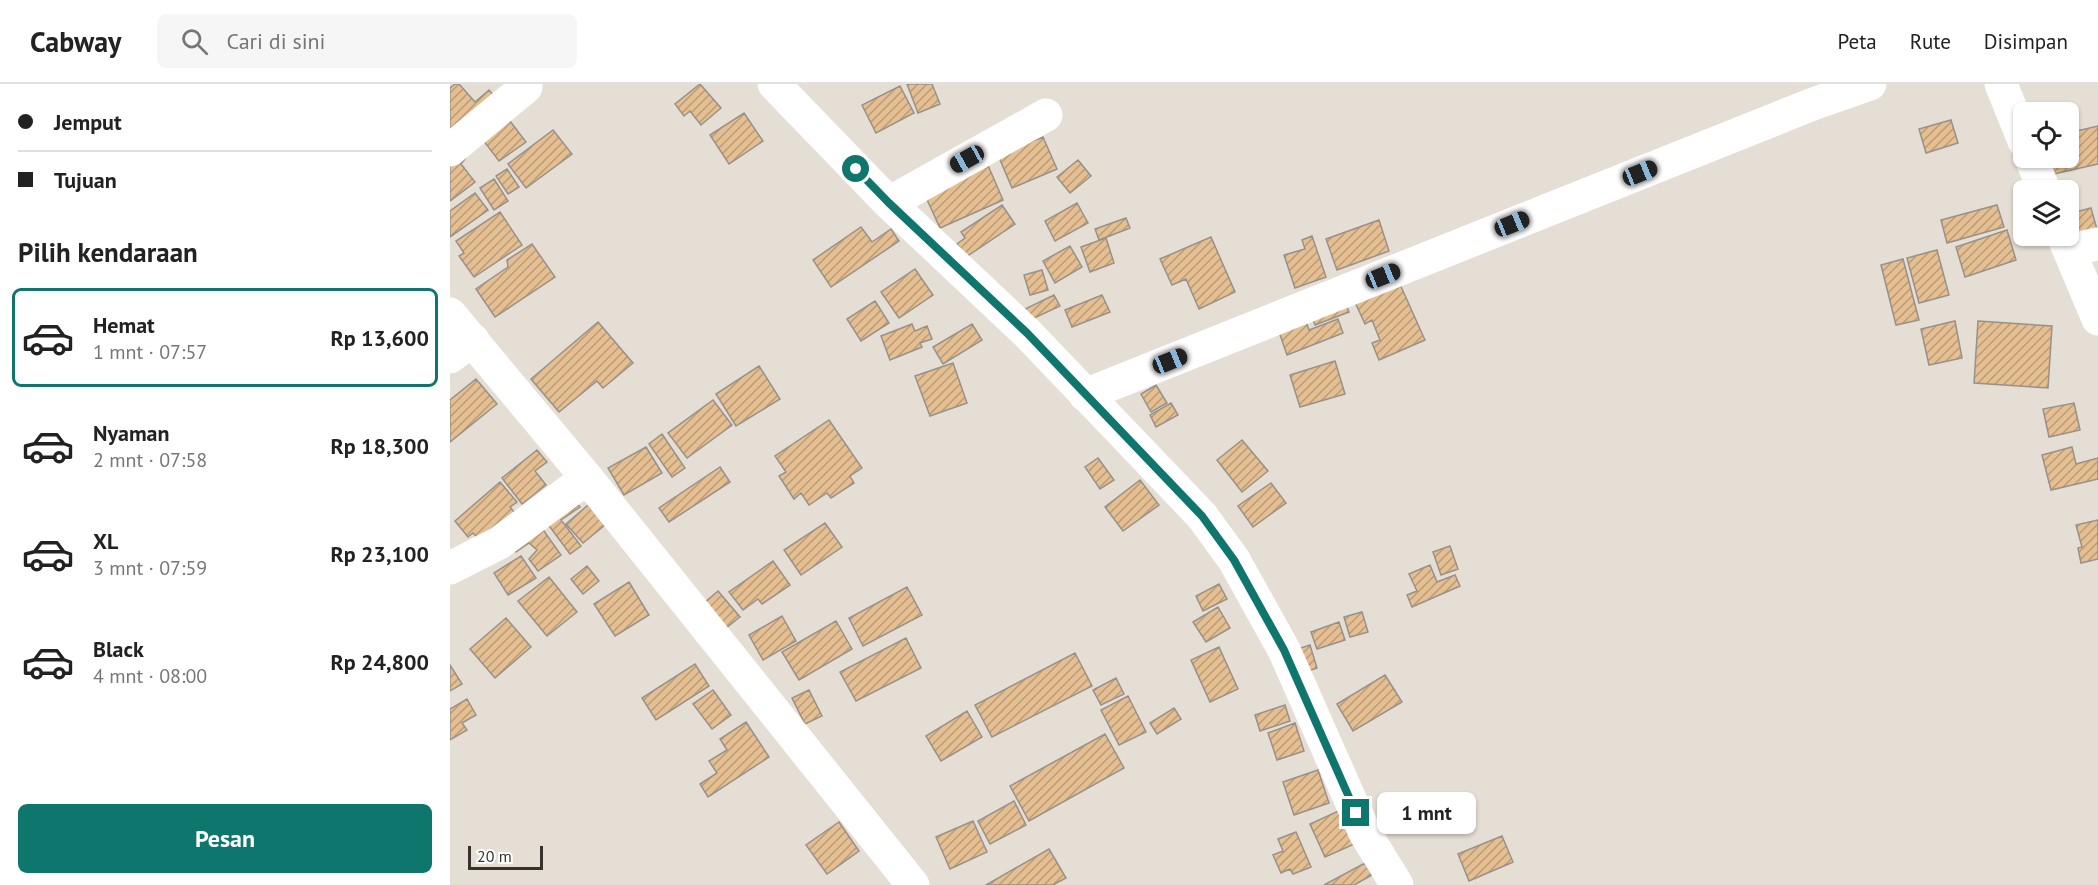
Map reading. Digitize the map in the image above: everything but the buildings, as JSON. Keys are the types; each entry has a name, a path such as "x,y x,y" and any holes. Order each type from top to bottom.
{"street":[{"path":"774,84 889,203 1027,333 1202,516 1234,560 1284,650 1365,833 1397,885"},
{"path":"1085,395 1813,104 1870,84"},
{"path":"2001,84 2013,114"},
{"path":"450,150 525,87"},
{"path":"889,203 1046,116"},
{"path":"2078,246 2098,319"},
{"path":"450,314 461,349 587,478 914,885"},
{"path":"450,568 499,543 587,478"}],"route":[{"path":"856,169 1027,333 1202,516 1234,560 1284,650 1356,813"}]}
